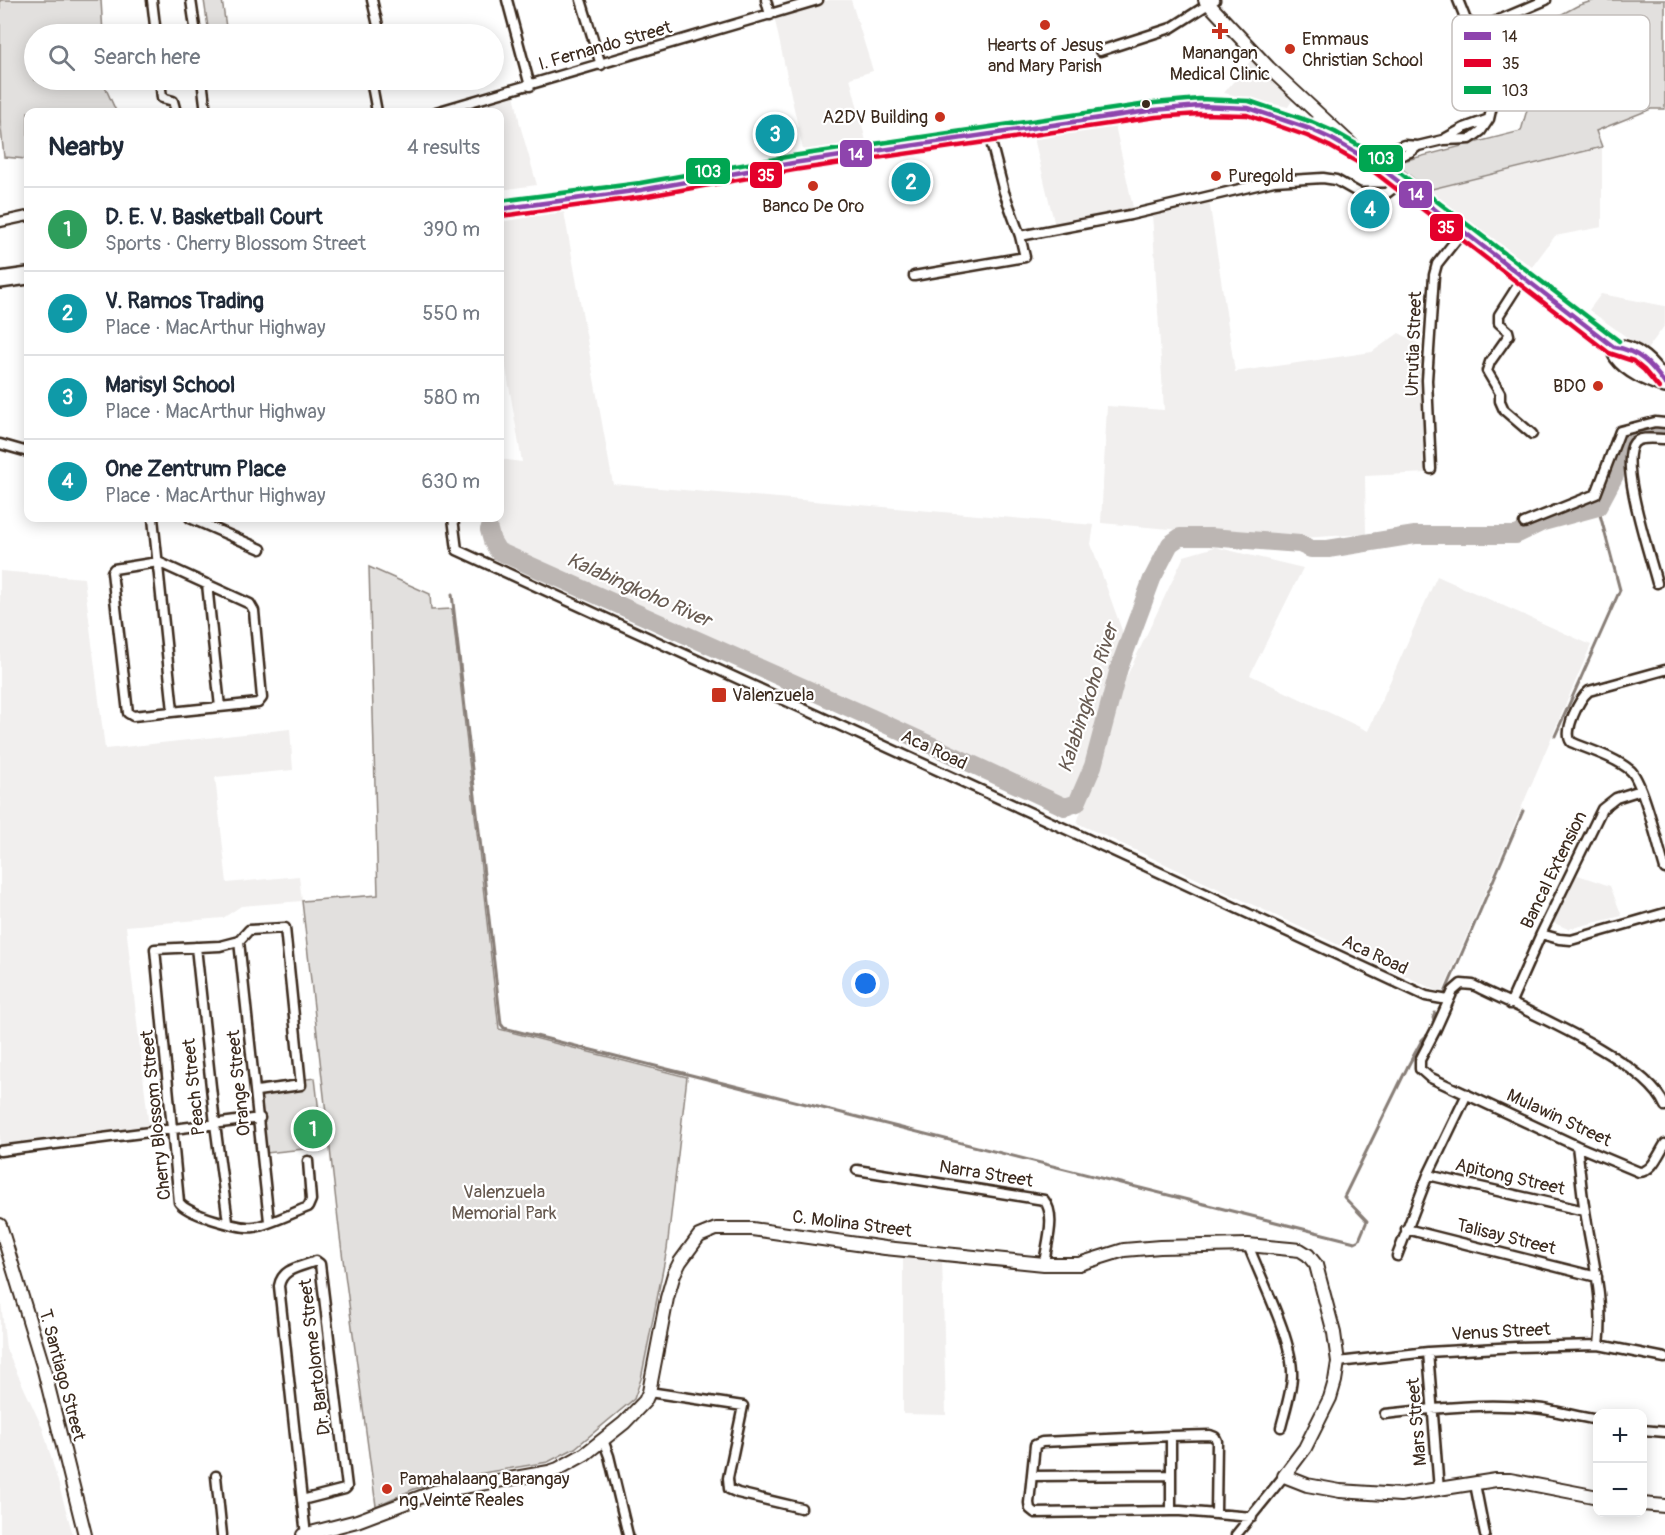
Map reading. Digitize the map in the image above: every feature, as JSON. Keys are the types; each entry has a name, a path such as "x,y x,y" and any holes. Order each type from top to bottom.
{"highway":[{"path":"504,208 641,190 793,163 1155,110 1199,106 1248,108 1310,129 1369,160 1524,276 1614,347 1627,348 1654,368 1665,384"},
{"path":"0,280 24,277"}],"street":[{"path":"152,0 155,24"},
{"path":"191,0 195,24"},
{"path":"372,0 378,24"},
{"path":"507,0 530,86"},
{"path":"581,0 600,65"},
{"path":"766,0 770,15"},
{"name":"I. Fernando Street","path":"450,108 770,15 791,4 818,0"},
{"path":"1458,0 1464,15"},
{"path":"1511,15 1546,0"},
{"path":"1100,51 1171,28 1210,2 1269,68 1369,160 1410,152 1418,146 1443,140 1464,128 1489,119 1491,111"},
{"path":"161,90 162,98 173,101 175,108"},
{"path":"203,90 206,108"},
{"path":"372,90 376,108"},
{"path":"1310,129 1311,105"},
{"path":"914,276 1024,256 989,134"},
{"path":"1020,236 1130,215 1274,181 1323,178 1336,180 1359,193 1387,193 1400,183"},
{"path":"0,222 24,217"},
{"name":"Urrutia Street","path":"1431,469 1427,380 1434,275 1437,264 1463,231"},
{"path":"1524,276 1499,315 1499,323 1509,335 1487,370 1500,393 1500,401 1504,410 1532,434"},
{"path":"1524,523 1596,494 1620,431 1655,422 1665,423"},
{"path":"1657,583 1635,503 1630,454 1636,441 1665,439"},
{"path":"0,444 24,451"},
{"path":"153,522 173,711"},
{"path":"199,522 261,549"},
{"name":"Aca Road","path":"454,522 457,550 1426,996 1448,1000"},
{"path":"158,562 207,584 250,604 254,611 262,698 258,703 133,716 128,713 112,572 114,569 158,562"},
{"path":"207,584 220,707"},
{"path":"1665,670 1589,691 1583,697 1568,729 1567,737 1571,742 1632,771 1641,790 1665,869"},
{"name":"Bancal Extension","path":"1510,1004 1541,934 1602,809 1616,798 1641,790"},
{"path":"1541,934 1571,940 1665,913"},
{"path":"196,947 219,946 239,941 249,930 285,928 301,1085 257,1091"},
{"name":"Orange Street","path":"239,941 260,1118 269,1221"},
{"name":"Cherry Blossom Street","path":"196,947 154,949 179,1202 182,1207 241,1226 255,1227 308,1207 310,1204 308,1161"},
{"name":"Peach Street","path":"196,947 214,1124 228,1222"},
{"path":"1397,1256 1428,1175 1467,1094 1429,1077 1419,1066 1452,991 1461,984 1473,985 1592,1042 1643,1079 1663,1100 1665,1107"},
{"name":"Mulawin Street","path":"1467,1094 1577,1146 1639,1172 1648,1169 1665,1144"},
{"path":"0,1151 260,1118"},
{"path":"1577,1146 1585,1211 1597,1277 1602,1326 1599,1346"},
{"name":"Narra Street","path":"857,1170 1044,1200 1048,1205 1050,1216 1044,1264"},
{"name":"Apitong Street","path":"1428,1175 1585,1211"},
{"name":"T. Santiago Street","path":"0,1225 43,1366 85,1535"},
{"name":"C. Molina Street","path":"305,1535 357,1521 434,1492 549,1472 568,1465 603,1440 640,1407 649,1392 667,1298 674,1274 699,1236 716,1229 752,1229 885,1248 1044,1264 1079,1264 1124,1250 1248,1245 1300,1250 1312,1259 1322,1281 1338,1362 1330,1398 1305,1449 1284,1476"},
{"name":"Talisay Street","path":"1406,1229 1597,1277"},
{"path":"1248,1245 1287,1342 1291,1360 1292,1378 1281,1427"},
{"name":"Dr. Bartolome Street","path":"302,1500 347,1487 320,1264 316,1262 285,1272 279,1286 305,1535"},
{"name":"Venus Street","path":"1338,1362 1428,1352 1516,1347 1599,1346 1665,1359"},
{"name":"Mars Street","path":"1428,1352 1439,1490"},
{"path":"649,1392 743,1406 728,1478 729,1489 801,1508"},
{"path":"1385,1414 1488,1406 1542,1409 1593,1419"},
{"path":"1647,1430 1665,1432"},
{"path":"1216,1513 1217,1442 1215,1437 1210,1435 1038,1443 1035,1445 1029,1503 1030,1509 1035,1513 1171,1511 1252,1517"},
{"path":"1171,1436 1171,1511"},
{"path":"603,1440 628,1535"},
{"path":"1032,1476 1171,1474"},
{"path":"216,1476 222,1535"},
{"path":"1236,1535 1284,1476 1307,1485 1367,1494 1400,1495 1510,1480 1593,1496"},
{"path":"1475,1484 1485,1535"},
{"path":"1647,1504 1665,1506"}],"shaded area":[{"path":"829,0 851,0 873,71 850,78 866,141 803,150 774,16"},
{"path":"1252,59 1293,99 1288,107 1224,93"},
{"path":"514,93 520,125 537,185 504,189 504,108 488,108 487,101"},
{"path":"1115,125 1134,212 1055,226 1034,138"},
{"path":"1602,147 1602,227 1555,236 1532,267 1428,190"},
{"path":"1209,200 1235,372 1372,352 1399,333 1423,346 1428,473 1365,476 1366,534 1284,539 1101,523 1107,406 1164,410 1152,213"},
{"path":"564,212 613,484 1094,525 1091,544 1124,636 1074,800 1065,803 500,548 489,522 504,522 504,460 522,462 504,356 504,221"},
{"path":"1601,294 1665,306 1665,325 1646,351 1589,310"},
{"path":"1215,547 1303,568 1250,675 1368,731 1437,576 1591,645 1442,993 1077,823 1125,680 1184,556"},
{"path":"0,571 84,578 105,749 290,729 293,770 215,777 227,883 299,876 302,901 241,906 223,918 126,926 149,1128 0,1146"},
{"path":"1575,874 1610,886 1622,916 1568,929 1552,922"},
{"path":"903,1255 942,1257 946,1415 903,1414"},
{"path":"0,1293 6,1349 43,1429 73,1535 0,1535"}],"green space":[{"path":"0,0 101,0 102,24 24,24 24,90 106,90 115,108 24,108 24,159 4,157 0,119"},
{"path":"204,0 222,0 226,24 208,24"},
{"path":"1595,0 1665,0 1665,109 1650,109 1650,15 1560,15"},
{"path":"1527,111 1646,111 1596,131 1602,147 1428,190 1395,163 1521,131"},
{"name":"Valenzuela Memorial Park","path":"369,567 430,594 431,610 452,609 499,1029 687,1077 667,1249 641,1379 634,1399 575,1448 548,1462 460,1477 414,1489 376,1506 340,1237 302,901 378,895"},
{"path":"315,1078 323,1147 266,1153 258,1085"}],"waterway":[{"name":"Kalabingkoho River","path":"489,530 498,551 1065,807 1077,803 1093,766 1119,668 1152,579 1170,544 1180,537 1300,544 1311,549 1328,549 1415,535 1516,535 1543,522 1598,507 1615,475 1617,451 1621,439 1665,433"},
{"path":"1555,736 1620,590 1598,507"},
{"name":"Kalabingkoho River","path":"493,555 498,551"},
{"path":"452,594 501,1024 504,1028 1355,1242 1359,1240 1367,1221 1344,1197 1408,1066 1422,1040 1430,1035"},
{"path":"1444,995 1523,811"},
{"path":"1435,1013 1433,1018 1436,1025"}],"transit line":[{"name":"103","path":"504,200 640,183 792,156 1154,103 1199,99 1249,101 1335,132 1382,159 1619,341"},
{"name":"14","path":"504,208 641,190 793,163 1155,110 1199,106 1248,108 1310,129 1377,165 1614,347 1630,351 1644,360 1665,384"},
{"name":"35","path":"504,216 642,197 794,170 1156,117 1199,114 1247,115 1307,136 1373,171 1609,353 1633,361 1659,388"}],"place":[{"name":"Hearts of Jesus and Mary Parish","path":"1045,25"},
{"name":"Manangan Medical Clinic","path":"1220,31"},
{"name":"Emmaus Christian School","path":"1290,49"},
{"name":"A2DV Building","path":"940,117"},
{"name":"Marisyl School","path":"775,134"},
{"name":"Puregold","path":"1216,176"},
{"name":"V. Ramos Trading","path":"911,182"},
{"name":"Banco De Oro","path":"813,186"},
{"name":"One Zentrum Place","path":"1370,209"},
{"name":"BDO","path":"1598,386"},
{"name":"Valenzuela","path":"719,695"},
{"name":"D. E. V. Basketball Court","path":"313,1129"},
{"name":"Pamahalaang Barangay ng Veinte Reales","path":"387,1489"}]}
